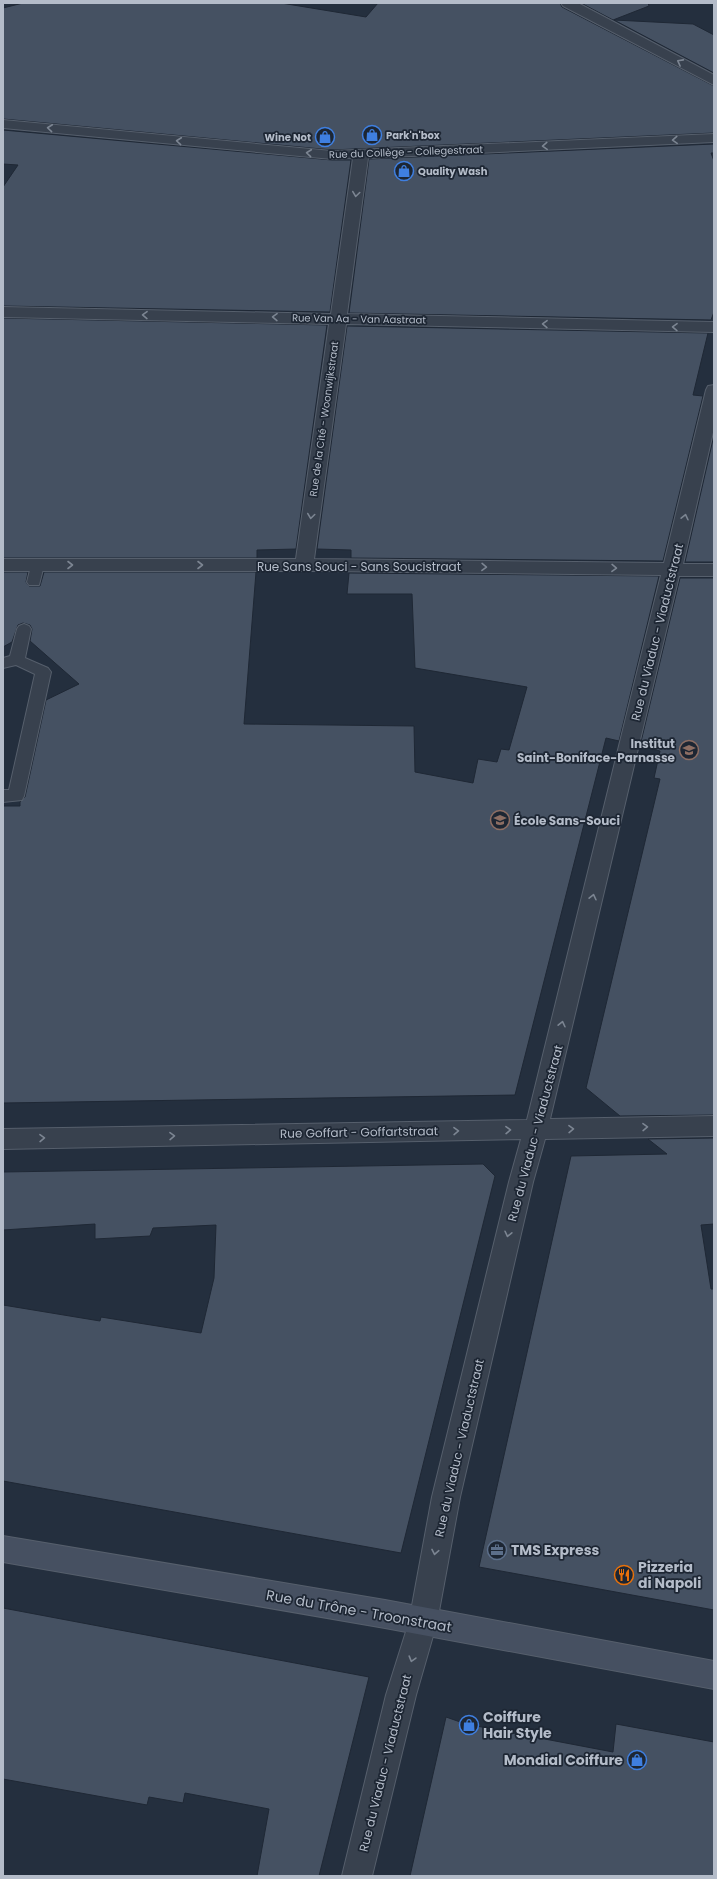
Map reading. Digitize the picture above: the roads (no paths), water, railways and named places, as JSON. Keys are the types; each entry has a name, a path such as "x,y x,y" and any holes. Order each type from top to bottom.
{"main road":[{"name":"Rue du Trône - Troonstraat","path":"3,1549 423,1622 714,1675"}],"street":[{"path":"568,3 714,81"},
{"name":"Rue du Collège - Collegestraat","path":"3,124 332,156 714,138"},
{"name":"Rue de la Cité - Woonwijkstraat","path":"304,565 361,155"},
{"name":"Rue Van Aa - Van Aastraat","path":"3,312 714,327"},
{"name":"Rue du Viaduc - Viaductstraat","path":"357,1876 401,1695 423,1622 446,1498 521,1182 536,1130 714,390"},
{"name":"Rue Sans Souci - Sans Soucistraat","path":"3,565 36,574 304,565 714,570"},
{"name":"Rue Goffart - Goffartstraat","path":"3,1139 714,1126"}],"lane":[{"path":"3,796 16,796 43,672 10,661 24,629"}],"place":[{"name":"Park'n'box","path":"372,135"},
{"name":"Wine Not","path":"325,137"},
{"name":"Quality Wash","path":"404,171"},
{"name":"Institut Saint-Boniface-Parnasse","path":"689,750"},
{"name":"École Sans-Souci","path":"500,820"},
{"name":"TMS Express","path":"497,1550"},
{"name":"Pizzeria di Napoli","path":"624,1575"},
{"name":"Coiffure Hair Style","path":"469,1725"},
{"name":"Mondial Coiffure","path":"637,1760"}]}
